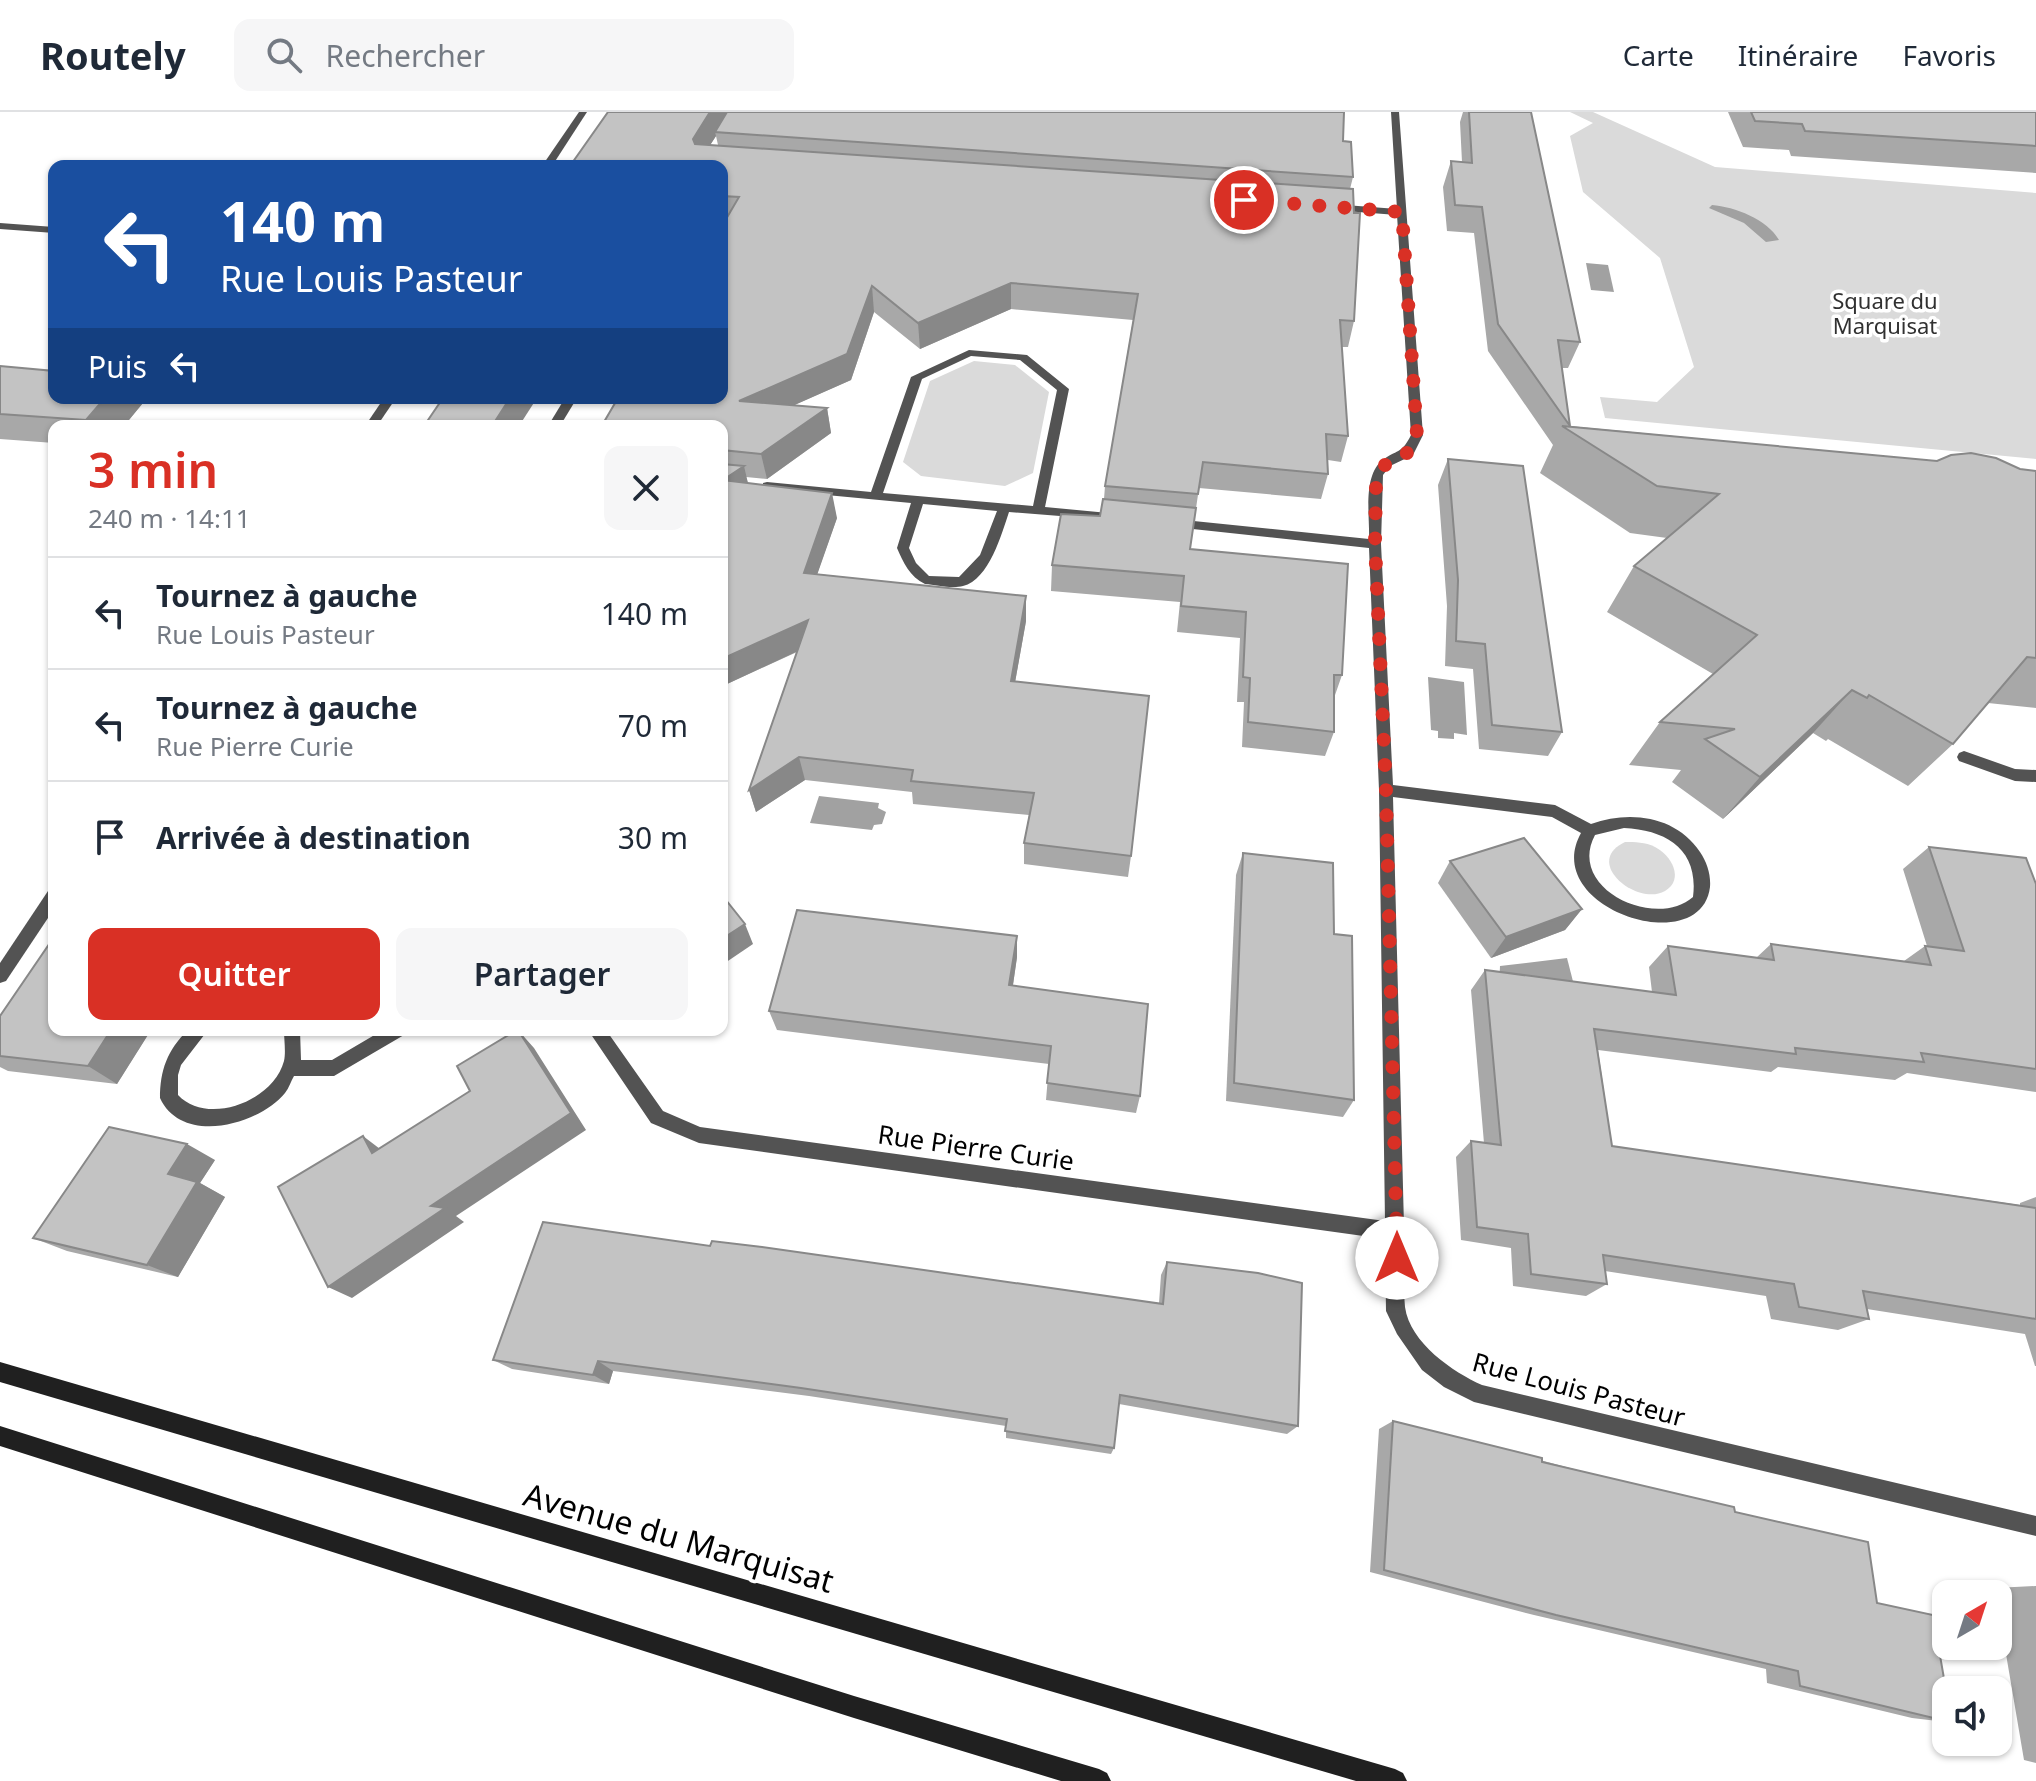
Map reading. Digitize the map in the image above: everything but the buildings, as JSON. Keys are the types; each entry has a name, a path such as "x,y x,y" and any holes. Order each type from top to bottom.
{"main road":[{"name":"Avenue du Marquisat","path":"0,1372 1340,1773 1395,1781"},
{"path":"0,1436 854,1707 1099,1781"}],"street":[{"path":"551,160 583,112"},
{"name":"Rue Louis Pasteur","path":"1395,112 1417,435 1409,452 1386,463 1377,475 1375,544 1386,790 1397,1232 1396,1311 1419,1357 1448,1381 1481,1395 2036,1526"},
{"path":"1323,206 1402,212"},
{"path":"0,226 48,230"},
{"path":"876,495 917,377 969,353 1023,357 1063,389 1038,510"},
{"path":"753,485 1138,520"},
{"path":"918,499 903,548 911,565 925,580 962,582 979,570 991,551 1004,507"},
{"path":"1154,521 1375,544"},
{"path":"1964,757 2015,775 2036,776"},
{"path":"1386,790 1555,811 1590,831"},
{"path":"1636,820 1663,829 1686,844 1701,865 1705,887 1696,905 1676,916 1663,917 1649,917 1620,908 1597,891 1583,869 1581,848 1590,831 1610,821 1636,820"},
{"path":"0,976 48,905"},
{"path":"192,1036 174,1059 167,1081 171,1100 185,1114 205,1120 230,1118 255,1107 277,1089 291,1068 296,1047 293,1036"},
{"path":"291,1068 334,1068 388,1036"},
{"name":"Rue Pierre Curie","path":"600,1036 657,1117 699,1135 1397,1232"}],"green space":[{"name":"Square du Marquisat","path":"1570,112 1593,112 1715,167 2036,193 2036,459 1605,418 1600,397 1657,402 1694,367 1660,258 1583,192 1570,136 1593,123"},
{"path":"974,361 1015,365 1049,392 1033,473 1005,486 921,476 903,462 930,381"},
{"path":"1625,842 1648,844 1661,851 1674,868 1671,886 1653,894 1641,893 1618,880 1611,871 1609,860 1613,851"}],"shaded area":[{"path":"1712,205 1750,215 1767,226 1779,240 1766,242 1744,223 1709,208"},
{"path":"1586,263 1608,265 1614,292 1591,290"},
{"path":"1428,677 1464,682 1467,735 1454,733 1454,739 1438,738 1438,731 1431,730"},
{"path":"819,796 879,803 878,808 886,812 882,824 874,825 872,830 810,823"},
{"path":"1567,958 1577,997 1499,988 1500,966"}],"route":[{"path":"1244,200 1402,212 1417,435 1409,452 1386,463 1377,475 1375,544 1386,790 1397,1258"}]}
